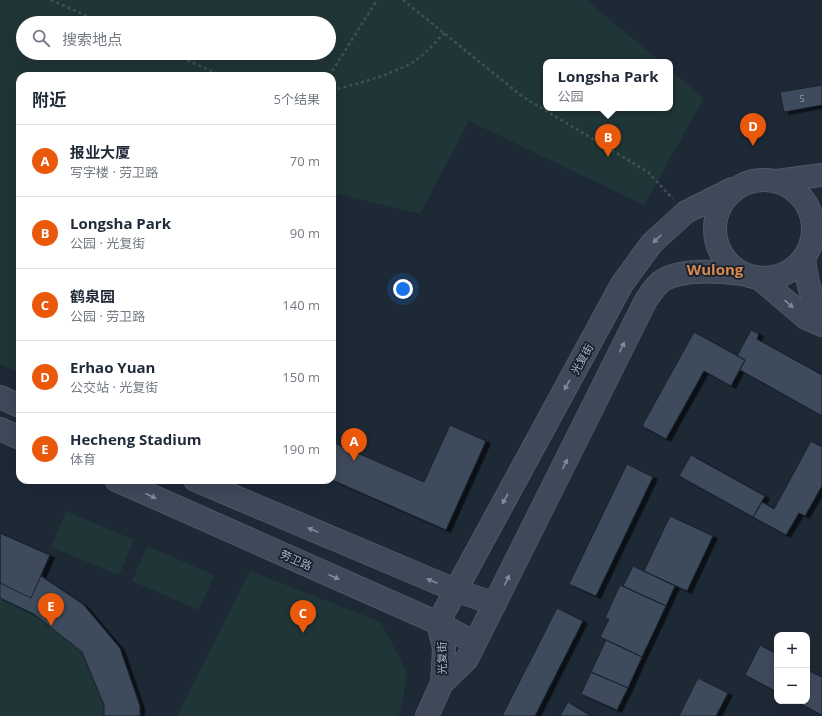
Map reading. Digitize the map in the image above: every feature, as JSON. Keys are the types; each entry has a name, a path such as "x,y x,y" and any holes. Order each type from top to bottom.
{"main road":[{"path":"822,175 777,181 761,179 746,183 732,190 719,208 716,219 715,235 720,251 730,264 751,276 806,318 822,325"},
{"path":"777,181 794,188 812,212 814,229 810,289 819,311 822,314"},
{"name":"光复街","path":"442,683 444,648 438,623 622,284 652,243 686,212 732,190"},
{"path":"751,276 776,277 791,270 812,247"},
{"name":"光复街","path":"442,683 467,659 646,300 665,279 682,274 717,272 751,276"},
{"path":"0,397 16,404"},
{"path":"0,429 16,436"},
{"name":"劳卫路","path":"125,484 438,623 475,643"},
{"path":"204,484 455,590 495,604"},
{"path":"427,716 442,683"}],"path":[{"path":"51,0 87,16"},
{"path":"332,72 377,0"},
{"path":"403,0 523,97 543,109"},
{"path":"336,89 357,84 407,66 431,48 444,33"},
{"path":"187,60 214,72"},
{"path":"546,111 648,172 686,212"}],"green space":[{"path":"0,0 586,0 657,59 543,59 543,111 673,111 673,72 704,98 644,205 469,121 420,214 338,194 336,199 336,72 16,72 16,371 0,364"},
{"path":"66,511 134,540 119,575 51,547"},
{"path":"0,533 50,555 41,576 83,604 120,648 140,706 140,716 0,716"},
{"path":"147,546 214,575 199,610 132,581"},
{"path":"250,571 381,622 407,673 401,710 398,716 177,716"}],"building":[{"path":"822,85 822,105 784,112 780,92"},
{"path":"751,330 759,334 757,339 822,375 822,416 740,370 745,360 737,356"},
{"path":"694,332 745,360 731,386 704,371 666,439 642,426"},
{"path":"450,425 486,441 446,530 336,482 336,444 424,482"},
{"path":"811,441 822,447 822,486 805,516 799,513 786,535 753,517 762,502 774,509"},
{"path":"691,455 765,496 753,517 679,476"},
{"path":"627,464 653,477 596,596 569,584"},
{"path":"670,516 713,536 687,591 644,571"},
{"path":"0,533 50,555 41,576 83,604 120,648 140,706 140,716 104,716 104,705 82,652 34,614 0,598"},
{"path":"0,533 50,555 31,598 0,583"},
{"path":"633,566 675,586 666,606 623,586"},
{"path":"620,585 666,606 642,657 600,637 609,619 605,618"},
{"path":"557,608 583,621 535,716 502,716"},
{"path":"606,640 642,657 628,688 591,672"},
{"path":"760,645 774,652 774,690 745,675"},
{"path":"810,671 822,677 822,715 801,704 810,704"},
{"path":"591,672 628,688 617,710 581,694"},
{"path":"698,678 728,693 716,716 679,716"},
{"path":"568,702 591,716 560,716"}],"place":[{"name":"Erhao Yuan","path":"753,146"},
{"name":"Longsha Park","path":"608,157"},
{"name":"报业大厦","path":"354,461"},
{"name":"Hecheng Stadium","path":"51,626"},
{"name":"鹤泉园","path":"303,633"}],"district":[{"name":"Wulong","path":"715,270"}]}
